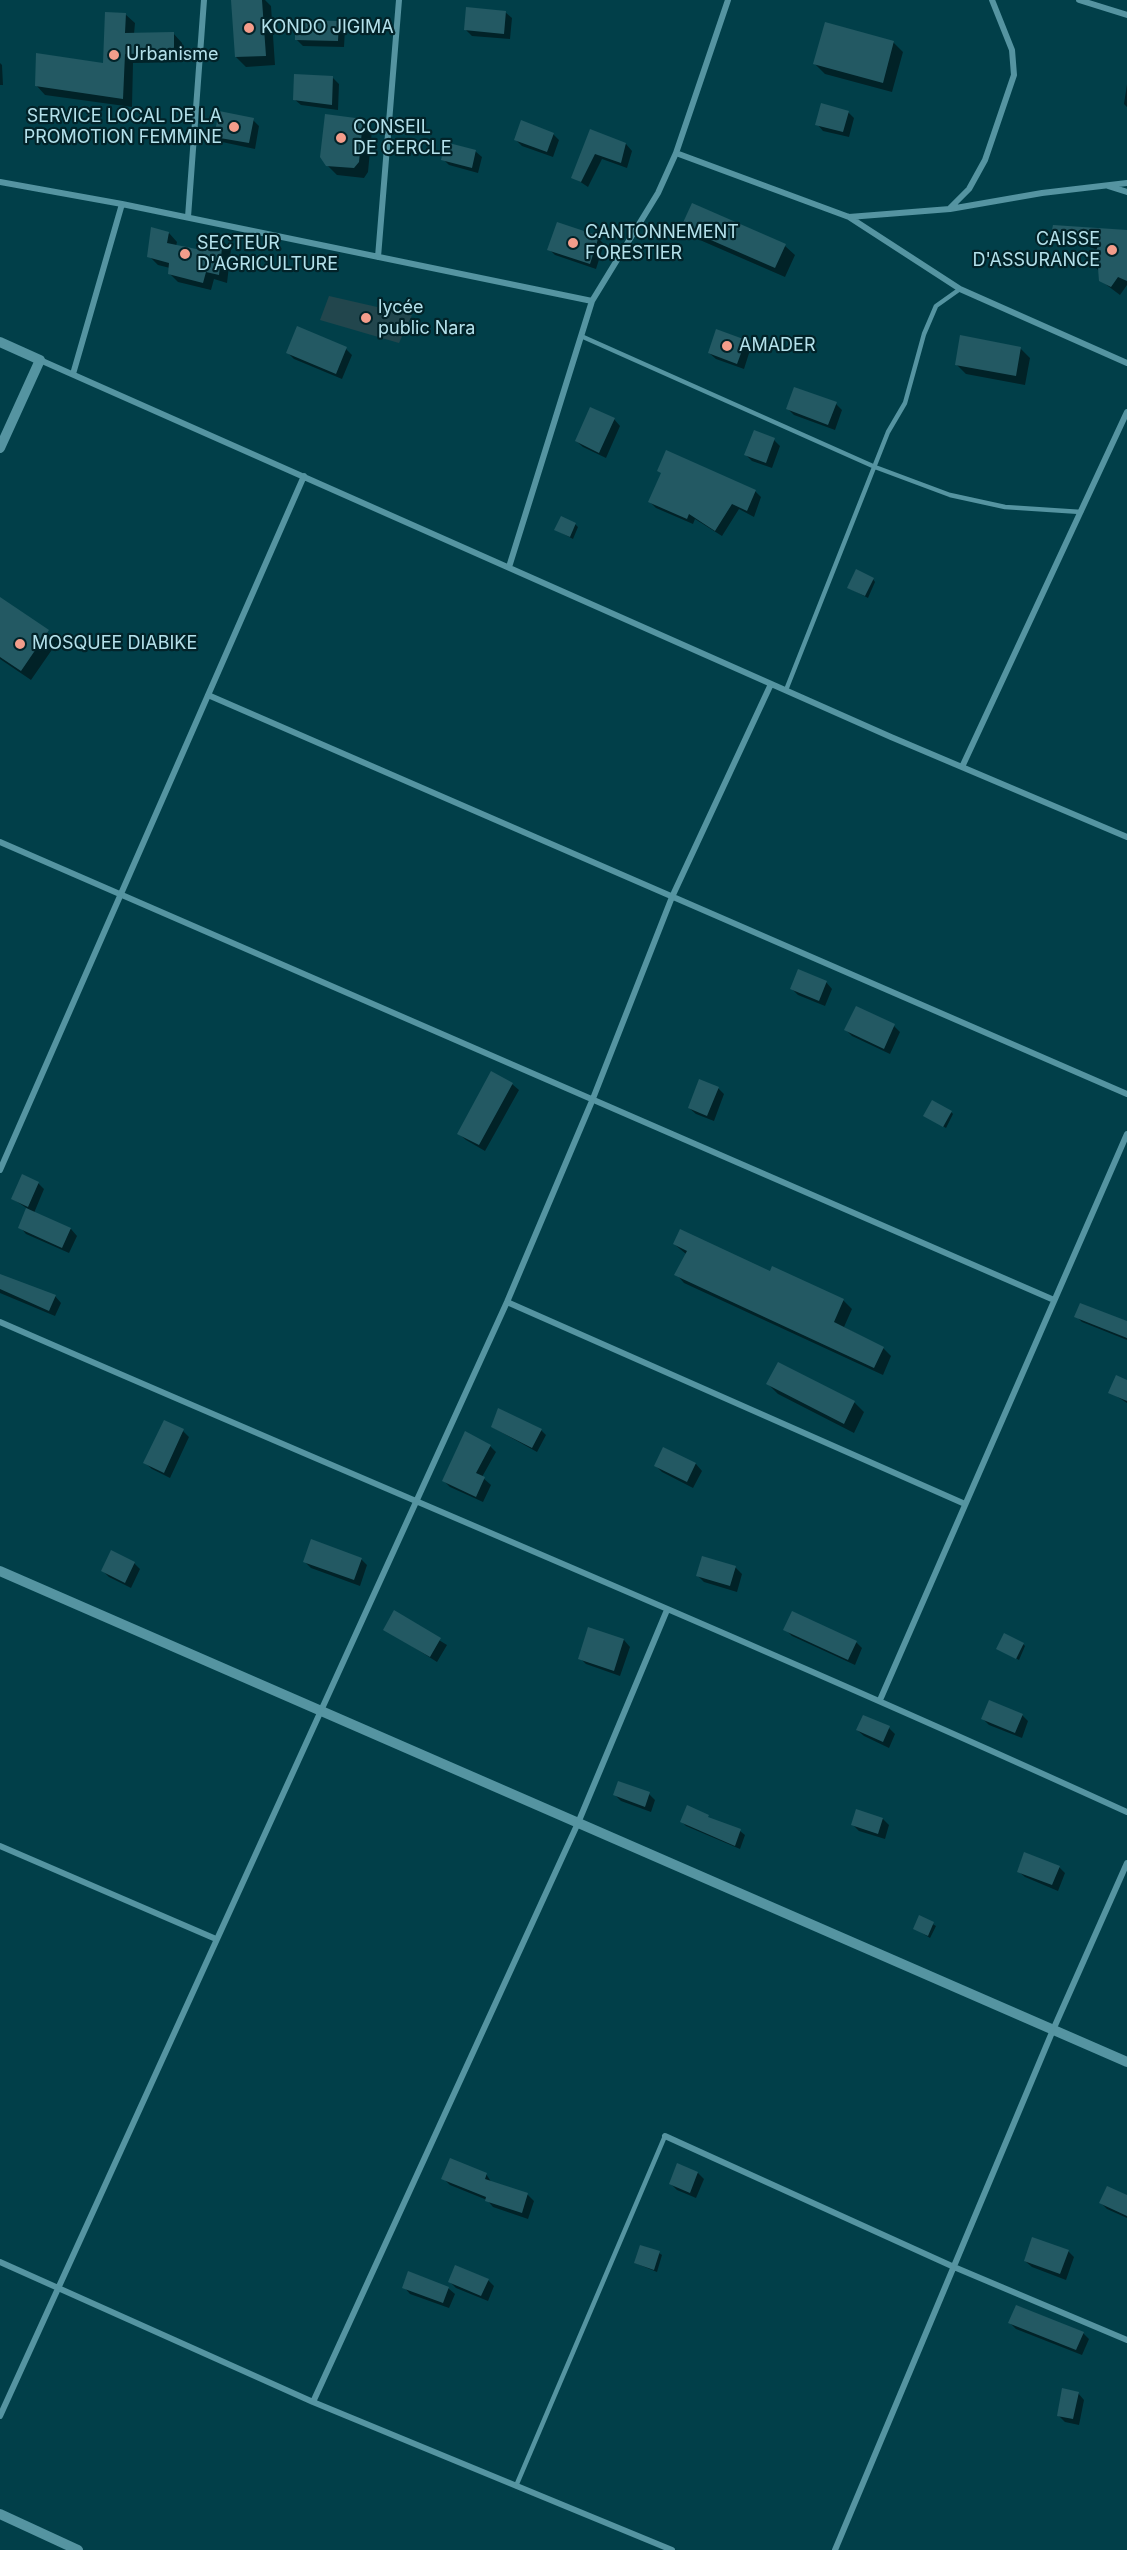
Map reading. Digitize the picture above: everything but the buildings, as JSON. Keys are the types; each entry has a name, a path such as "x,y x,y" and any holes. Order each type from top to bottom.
{"street":[{"path":"188,217 204,0"},
{"path":"378,256 399,0"},
{"path":"509,567 592,301 658,193 676,153 728,0"},
{"path":"950,208 969,189 985,160 1014,75 1012,50 992,0"},
{"path":"1079,0 1127,15"},
{"path":"676,153 849,217 960,290 1127,363"},
{"path":"0,182 188,217 592,301"},
{"path":"849,217 950,208 1105,184 1127,183"},
{"path":"1105,184 1127,192"},
{"path":"73,374 122,204"},
{"path":"0,342 771,684 1127,837"},
{"path":"0,447 40,360"},
{"path":"962,767 1127,412"},
{"path":"0,1170 304,476"},
{"path":"0,2416 507,1302 592,1101 672,897 771,684"},
{"path":"208,695 1127,1094"},
{"path":"0,842 1054,1300"},
{"path":"880,1700 1127,1134"},
{"path":"507,1302 965,1504"},
{"path":"0,1322 416,1503 880,1700 1127,1812"},
{"path":"0,1571 1127,2062"},
{"path":"313,2402 578,1823 668,1610"},
{"path":"0,1857 2,1847 216,1939"},
{"path":"835,2550 1053,2030 1127,1863"},
{"path":"665,2136 954,2267 1127,2340"},
{"path":"0,2262 313,2402 672,2550"},
{"path":"0,2514 78,2550"}],"lane":[{"path":"786,690 888,432 905,403 924,334 936,306 960,290"},
{"path":"581,336 875,467 951,495 1005,507 1081,512"},
{"path":"516,2486 665,2136"}],"shaded area":[{"name":"lycée public Nara","path":"329,296 412,315 399,343 320,320"}],"place":[{"name":"KONDO JIGIMA","path":"249,28"},
{"name":"Urbanisme","path":"114,55"},
{"name":"SERVICE LOCAL DE LA PROMOTION FEMMINE","path":"234,127"},
{"name":"CONSEIL DE CERCLE","path":"341,138"},
{"name":"CANTONNEMENT FORESTIER","path":"573,243"},
{"name":"CAISSE D'ASSURANCE","path":"1112,250"},
{"name":"SECTEUR D'AGRICULTURE","path":"185,254"},
{"name":"lycée public Nara","path":"366,318"},
{"name":"AMADER","path":"727,346"},
{"name":"MOSQUEE DIABIKE","path":"20,644"}]}
